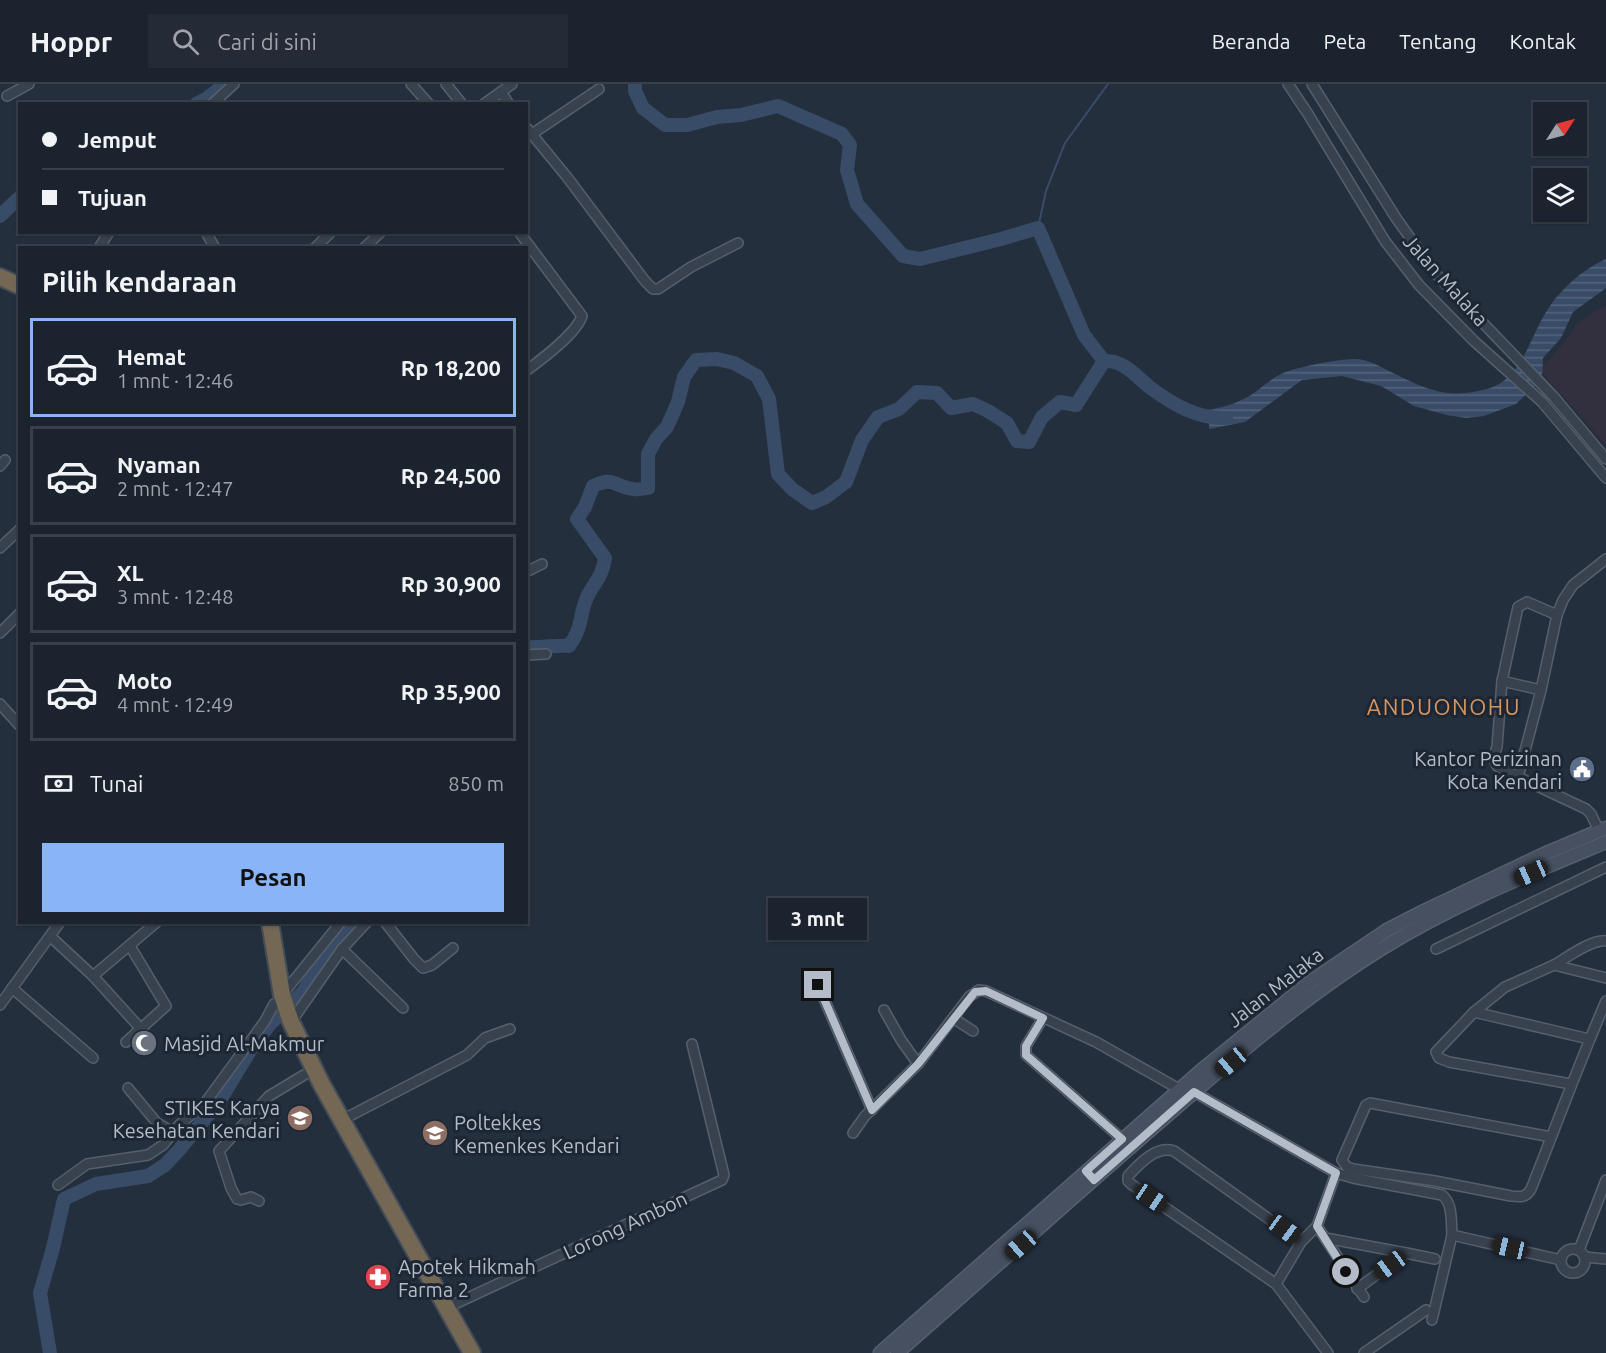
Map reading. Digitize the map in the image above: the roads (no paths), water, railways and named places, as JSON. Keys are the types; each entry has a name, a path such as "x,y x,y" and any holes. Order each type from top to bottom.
{"highway":[{"path":"0,266 18,274"},
{"path":"0,277 18,285"},
{"path":"261,924 279,1002 304,1075 368,1177 472,1353"},
{"path":"270,924 273,972"},
{"path":"287,1024 342,1120 368,1177 459,1353"}],"street":[{"path":"7,96 29,84"},
{"path":"214,102 234,84"},
{"path":"411,84 427,102"},
{"path":"446,84 460,102"},
{"path":"487,102 512,84"},
{"name":"Jalan Malaka","path":"1288,84 1385,241 1419,285 1474,341 1542,402 1606,478"},
{"name":"Jalan Malaka","path":"1312,84 1396,218 1436,274 1554,398 1606,459"},
{"path":"599,89 529,131 567,177 645,281 653,289 661,288 691,267 738,243"},
{"path":"501,92 508,102"},
{"path":"207,234 214,246"},
{"path":"317,246 329,234"},
{"path":"370,246 379,234"},
{"path":"520,234 582,316 570,333 528,369"},
{"path":"0,548 18,531"},
{"path":"1518,777 1541,690 1557,615 1563,600 1573,585 1606,558"},
{"path":"528,571 542,564"},
{"path":"1557,615 1527,602 1518,607 1502,681 1497,747 1493,758 1497,766 1586,809 1599,827"},
{"path":"0,633 18,615"},
{"path":"528,655 546,654"},
{"path":"1502,681 1541,690"},
{"path":"0,704 18,724"},
{"name":"Jalan Malaka","path":"897,1353 1090,1175 1122,1139 1179,1089 1310,982 1387,930 1424,910 1599,827"},
{"name":"Jalan Malaka","path":"880,1353 1090,1175 1196,1094 1286,1016 1381,949 1421,925 1478,897 1599,827"},
{"path":"1436,949 1606,867"},
{"path":"0,1005 59,924"},
{"path":"93,976 155,924"},
{"path":"58,1185 87,1164 148,1155 163,1145 205,1103 339,924"},
{"path":"287,1024 342,949 366,924"},
{"path":"387,924 423,968 432,965 453,948"},
{"path":"51,937 93,976 141,1029"},
{"path":"1571,1084 1449,1062 1439,1058 1437,1048 1474,1012 1505,987 1554,965 1592,943 1599,940 1606,941"},
{"path":"126,1042 166,1006 130,945"},
{"path":"342,949 403,1008"},
{"path":"1554,965 1606,978"},
{"path":"818,985 872,1110"},
{"path":"12,988 93,1058"},
{"path":"854,1133 858,1125 918,1064 972,994 982,990 1096,1042 1179,1089"},
{"path":"1551,1137 1370,1103 1366,1105 1342,1160 1347,1167 1353,1169 1520,1197 1528,1194 1606,1001"},
{"path":"885,1010 901,1040 918,1064"},
{"path":"1474,1012 1589,1039"},
{"path":"953,1018 973,1030"},
{"path":"1043,1018 1026,1046 1026,1055 1122,1139"},
{"path":"342,1120 467,1056 485,1038 510,1029"},
{"name":"Lorong Ambon","path":"446,1308 722,1180 724,1175 692,1044"},
{"path":"259,1201 251,1197 237,1199 219,1151 269,1096 304,1075"},
{"path":"128,1088 157,1123 174,1132"},
{"path":"1196,1094 1336,1173 1442,1195 1446,1198 1452,1235 1432,1320"},
{"path":"1301,1242 1174,1151 1168,1149 1156,1151 1128,1176 1131,1184 1276,1284 1328,1353"},
{"path":"1276,1284 1301,1242 1317,1226 1336,1173"},
{"path":"1606,1180 1582,1254 1584,1268 1575,1274 1564,1270 1561,1260 1562,1255 1570,1250 1582,1254 1606,1259"},
{"path":"1317,1226 1364,1298"},
{"path":"1452,1235 1561,1260"},
{"path":"1325,1238 1435,1258"},
{"path":"1357,1288 1406,1253"},
{"path":"1364,1353 1426,1310"}],"water":[{"path":"1606,259 1606,288 1573,312 1561,338 1543,358 1542,379 1516,404 1484,416 1466,418 1447,415 1414,406 1381,386 1342,376 1302,380 1245,422 1209,429 1209,410 1251,395 1287,371 1330,361 1365,360 1418,385 1449,393 1473,392 1493,387 1507,378 1519,364 1553,302 1577,277"}],"waterway":[{"path":"200,102 225,84"},
{"path":"635,84 635,91 643,108 665,125 687,125 778,106 842,134 850,145 847,170 857,204 903,256 920,259 1038,228 1084,335 1104,361 1124,366 1160,395 1187,410 1206,416 1226,418"},
{"path":"1038,228 1046,191 1065,143 1108,84"},
{"path":"0,216 18,199"},
{"path":"528,647 569,646 579,627 587,597 600,575 605,558 577,519 585,507 593,486 610,482 627,488 648,488 648,454 656,439 667,427 678,402 684,377 696,360 717,359 734,363 757,376 769,399 778,474 792,489 812,503 826,497 846,482 862,440 878,417 899,409 917,392 937,393 951,408 973,404 1007,423 1017,441 1029,442 1042,417 1060,402 1076,405 1104,361"},
{"path":"50,1353 40,1293 64,1199 96,1184 148,1176 165,1165 219,1102 251,1049 269,1025 303,992 334,940 348,924"}],"place":[{"name":"Kantor Perizinan Kota Kendari","path":"1582,769"},
{"name":"Masjid Al-Makmur","path":"144,1043"},
{"name":"STIKES Karya Kesehatan Kendari","path":"300,1118"},
{"name":"Poltekkes Kemenkes Kendari","path":"435,1133"},
{"name":"Apotek Hikmah Farma 2","path":"378,1277"}],"district":[{"name":"ANDUONOHU","path":"1444,706"}]}
